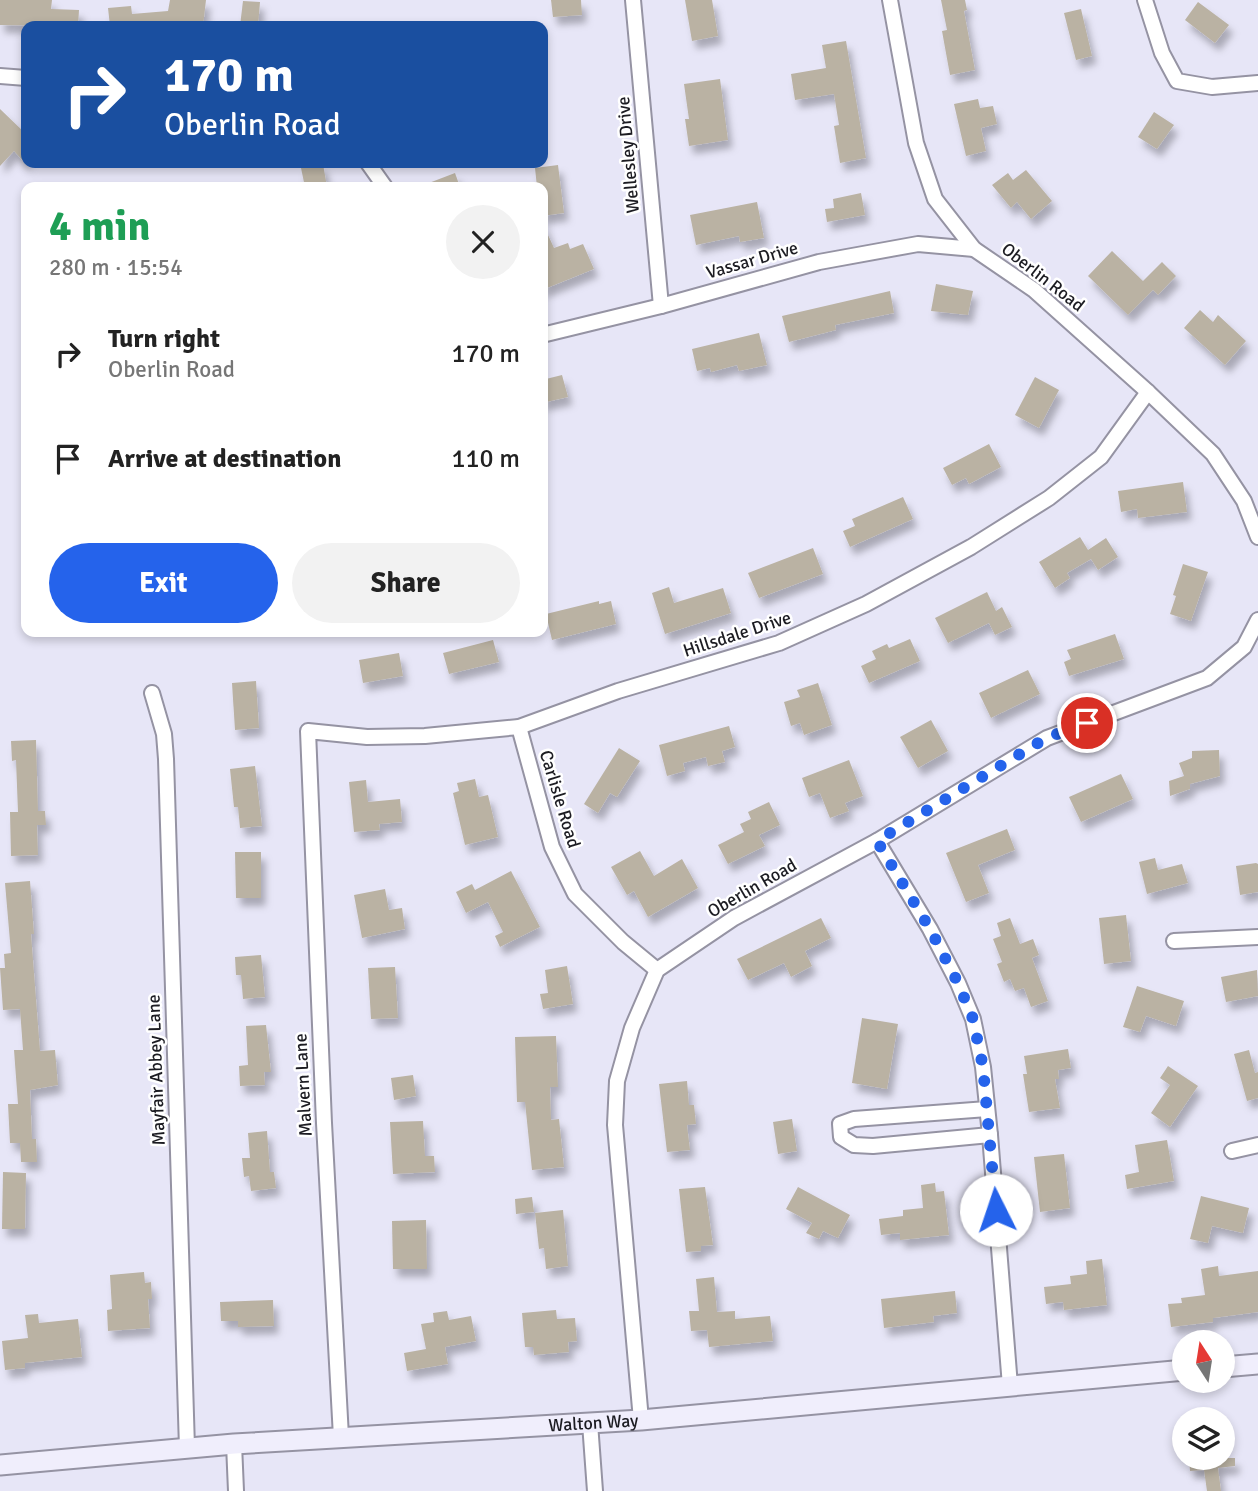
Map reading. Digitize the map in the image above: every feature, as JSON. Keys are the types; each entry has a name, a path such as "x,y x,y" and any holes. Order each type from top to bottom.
{"main road":[{"path":"1236,1366 1258,1364"},
{"name":"Walton Way","path":"0,1465 234,1444 641,1420 1172,1371"}],"street":[{"name":"Wellesley Drive","path":"633,0 661,306"},
{"name":"Oberlin Road","path":"890,0 916,143 935,198 974,248 1034,290 1213,454 1244,501 1258,537"},
{"path":"1144,0 1162,53 1177,82 1212,87 1258,83"},
{"path":"0,76 21,78"},
{"name":"Vassar Drive","path":"548,334 661,306 819,261 918,244 974,248"},
{"name":"Hillsdale Drive","path":"308,731 379,737 425,736 519,727 618,691 779,643 866,604 971,547 1049,498 1101,457 1148,392"},
{"name":"Oberlin Road","path":"657,970 734,918 877,841 1046,738 1207,678 1244,647 1258,620"},
{"name":"Mayfair Abbey Lane","path":"152,693 163,734 166,758 187,1448"},
{"name":"Carlisle Road","path":"519,727 552,847 575,894 623,942 657,970"},
{"name":"Malvern Lane","path":"308,731 323,1110 341,1437"},
{"path":"877,841 930,929 973,1019 988,1109 1010,1386"},
{"path":"1174,941 1258,937"},
{"path":"641,1420 615,1125 617,1081 632,1028 657,970"},
{"path":"988,1109 854,1119 840,1124 841,1137 853,1145 873,1146 990,1135"},
{"path":"1232,1150 1258,1145"},
{"path":"590,1423 594,1491"},
{"path":"234,1444 236,1491"}],"building":[{"path":"0,0 52,0 51,9 79,10 78,21 21,21 21,25 0,25"},
{"path":"170,0 206,0 204,21 109,21 108,8 131,6 132,14 168,11"},
{"path":"551,0 581,0 582,15 553,17"},
{"path":"685,0 712,0 718,36 692,41"},
{"path":"941,0 965,0 967,10 964,11 975,70 950,75 942,31 947,30"},
{"path":"243,1 260,2 258,21 241,21"},
{"path":"1198,2 1229,25 1215,43 1185,20"},
{"path":"1081,9 1092,56 1076,60 1064,13"},
{"path":"846,41 866,158 840,163 834,126 839,125 834,94 795,100 791,74 826,68 822,45"},
{"path":"720,79 728,140 689,146 685,119 689,119 684,84"},
{"path":"978,99 980,108 993,106 997,124 981,128 986,151 966,156 954,104"},
{"path":"0,109 21,129 21,159 14,151 0,166"},
{"path":"1154,112 1174,125 1157,149 1138,137"},
{"path":"558,165 564,213 548,215 548,182 536,182 535,168"},
{"path":"301,168 324,168 326,182 304,182"},
{"path":"1026,170 1052,201 1031,219 1017,202 1011,208 992,185 1008,173 1013,180"},
{"path":"455,173 458,182 431,182"},
{"path":"861,193 865,215 827,222 825,209 834,208 833,199"},
{"path":"757,202 764,238 740,242 739,236 696,245 690,215"},
{"path":"548,235 554,248 568,243 570,249 583,244 594,269 548,288"},
{"path":"1112,251 1143,281 1162,262 1176,276 1158,295 1153,290 1128,315 1088,276"},
{"path":"936,284 973,291 968,315 931,311"},
{"path":"890,291 894,313 835,325 836,330 789,342 782,316"},
{"path":"1200,310 1213,322 1218,315 1246,341 1225,365 1184,328"},
{"path":"759,333 767,365 739,371 737,365 711,372 710,368 697,371 692,349"},
{"path":"562,375 568,397 548,402 548,378"},
{"path":"1035,377 1059,390 1039,428 1015,415"},
{"path":"989,444 1001,467 969,484 966,478 952,485 943,468"},
{"path":"1183,482 1187,512 1138,518 1137,509 1121,512 1118,491"},
{"path":"903,497 913,519 850,547 843,531 855,526 852,519"},
{"path":"1080,537 1088,550 1106,538 1118,557 1098,570 1091,559 1067,573 1070,578 1055,588 1039,562"},
{"path":"813,548 823,574 759,598 748,573"},
{"path":"1183,564 1208,572 1191,621 1170,614"},
{"path":"669,587 674,603 723,588 731,613 665,634 652,593"},
{"path":"987,592 996,611 1002,607 1012,627 995,635 989,623 948,643 935,618"},
{"path":"599,601 599,604 611,601 616,624 552,640 548,614"},
{"path":"1115,634 1124,659 1069,676 1064,662 1071,659 1067,650"},
{"path":"910,639 920,661 869,683 861,666 876,659 872,651 887,644 889,648"},
{"path":"493,640 499,662 449,674 443,653"},
{"path":"399,653 403,676 363,683 359,660"},
{"path":"1028,670 1040,694 991,718 979,693"},
{"path":"256,681 259,728 235,730 232,683"},
{"path":"818,683 832,725 804,735 800,723 791,726 784,702 800,697 797,690"},
{"path":"931,720 948,751 918,768 900,737"},
{"path":"729,726 735,747 722,751 725,762 708,766 706,757 683,763 685,771 667,776 659,745"},
{"path":"36,740 38,811 45,811 46,825 37,825 38,855 11,856 10,812 18,812 16,760 12,761 11,741"},
{"path":"619,748 640,761 617,797 610,793 598,813 584,804"},
{"path":"1219,750 1220,776 1190,784 1190,789 1170,796 1169,781 1184,776 1179,763 1192,758 1192,751"},
{"path":"849,760 863,796 845,803 849,811 830,818 820,793 809,797 802,778"},
{"path":"255,766 262,826 240,828 238,807 234,807 230,769"},
{"path":"1121,774 1133,799 1081,822 1069,797"},
{"path":"475,779 479,797 488,795 498,837 465,845 453,793 459,791 457,783"},
{"path":"366,780 368,802 400,799 402,822 379,824 380,830 354,832 349,782"},
{"path":"769,802 780,825 759,835 765,846 728,864 718,845 744,832 740,824 751,819 748,812"},
{"path":"1007,829 1015,850 978,865 989,893 966,902 946,853"},
{"path":"640,851 654,876 682,859 698,888 648,917 634,891 627,895 611,867"},
{"path":"235,852 261,852 261,898 236,898"},
{"path":"1155,858 1158,870 1182,864 1188,883 1147,894 1139,862"},
{"path":"1256,863 1258,892 1240,895 1236,866"},
{"path":"511,871 540,927 500,947 495,936 503,932 488,902 466,913 456,892 472,884 475,890"},
{"path":"30,881 34,934 31,934 40,1051 55,1050 58,1085 30,1090 32,1139 36,1139 37,1162 21,1162 20,1143 10,1143 8,1104 18,1104 14,1050 23,1050 20,1009 3,1010 0,968 5,968 4,954 11,953 5,883"},
{"path":"385,889 389,910 402,908 405,929 362,938 354,895"},
{"path":"1126,915 1131,961 1104,964 1099,918"},
{"path":"821,918 831,938 805,951 812,966 791,977 784,963 748,980 737,959"},
{"path":"1010,918 1020,944 1033,939 1039,955 1032,958 1048,1001 1031,1007 1024,988 1015,991 1010,979 1004,982 997,964 1002,962 993,939 1001,936 997,923"},
{"path":"261,955 265,997 243,999 241,975 236,975 235,957"},
{"path":"567,966 573,1004 543,1009 540,994 548,993 545,970"},
{"path":"395,967 398,1018 371,1019 368,968"},
{"path":"1257,970 1258,996 1226,1002 1221,977"},
{"path":"1137,986 1184,1001 1176,1026 1146,1016 1140,1032 1123,1027"},
{"path":"862,1018 898,1024 887,1089 852,1083"},
{"path":"266,1025 271,1072 264,1072 265,1085 240,1086 239,1066 248,1065 246,1026"},
{"path":"556,1036 558,1087 550,1087 551,1120 559,1119 564,1167 532,1170 525,1102 517,1102 515,1037"},
{"path":"1068,1049 1071,1068 1058,1070 1059,1079 1055,1079 1060,1108 1029,1112 1023,1074 1027,1074 1024,1056"},
{"path":"1249,1050 1255,1073 1258,1072 1258,1098 1247,1101 1234,1054"},
{"path":"1168,1066 1198,1086 1170,1127 1151,1113 1170,1085 1160,1078"},
{"path":"413,1075 416,1096 394,1100 391,1078"},
{"path":"687,1081 689,1105 694,1105 696,1124 687,1125 690,1150 667,1152 659,1084"},
{"path":"792,1119 797,1151 778,1154 773,1122"},
{"path":"423,1121 425,1156 434,1156 435,1172 393,1174 390,1122"},
{"path":"267,1131 270,1172 274,1172 276,1188 251,1191 249,1176 244,1177 242,1158 250,1158 248,1133"},
{"path":"1167,1140 1174,1181 1127,1189 1125,1175 1139,1172 1135,1145"},
{"path":"1064,1154 1070,1208 1040,1212 1034,1157"},
{"path":"3,1172 26,1173 25,1229 2,1229"},
{"path":"935,1183 936,1192 944,1191 949,1235 900,1240 900,1233 881,1235 879,1219 903,1216 903,1210 923,1208 921,1185"},
{"path":"705,1187 713,1245 701,1246 701,1251 686,1252 679,1189"},
{"path":"798,1187 850,1215 838,1238 823,1231 819,1239 806,1233 812,1223 786,1209"},
{"path":"1201,1196 1249,1208 1243,1233 1212,1226 1208,1243 1190,1239"},
{"path":"532,1197 534,1212 516,1214 515,1199"},
{"path":"563,1210 568,1266 546,1269 544,1248 539,1249 535,1213"},
{"path":"426,1220 427,1269 393,1269 392,1221"},
{"path":"1102,1259 1107,1305 1064,1310 1063,1302 1046,1304 1044,1287 1071,1284 1070,1276 1087,1274 1086,1261"},
{"path":"1218,1266 1219,1276 1258,1271 1258,1312 1213,1318 1213,1322 1171,1327 1168,1304 1182,1303 1181,1298 1205,1295 1201,1269"},
{"path":"144,1272 145,1283 151,1282 152,1299 148,1299 150,1328 108,1331 107,1310 112,1309 110,1275"},
{"path":"714,1277 717,1312 735,1311 735,1319 770,1316 773,1341 709,1347 707,1330 691,1331 689,1311 699,1311 696,1279"},
{"path":"955,1291 957,1313 933,1316 934,1322 884,1328 881,1299"},
{"path":"273,1300 274,1326 238,1327 238,1321 221,1321 220,1302"},
{"path":"556,1310 557,1319 575,1318 577,1341 568,1342 569,1352 534,1355 533,1347 525,1347 522,1313"},
{"path":"447,1311 449,1320 471,1316 476,1341 445,1347 448,1364 407,1371 404,1353 426,1349 421,1324 434,1322 433,1313"},
{"path":"38,1314 39,1323 78,1319 82,1357 25,1363 25,1368 5,1370 2,1341 28,1338 25,1315"},
{"path":"1204,1470 1218,1470 1221,1491 1207,1491"}],"route":[{"path":"996,1210 983,1067 973,1019 930,929 877,841 1046,738 1087,723"}]}
